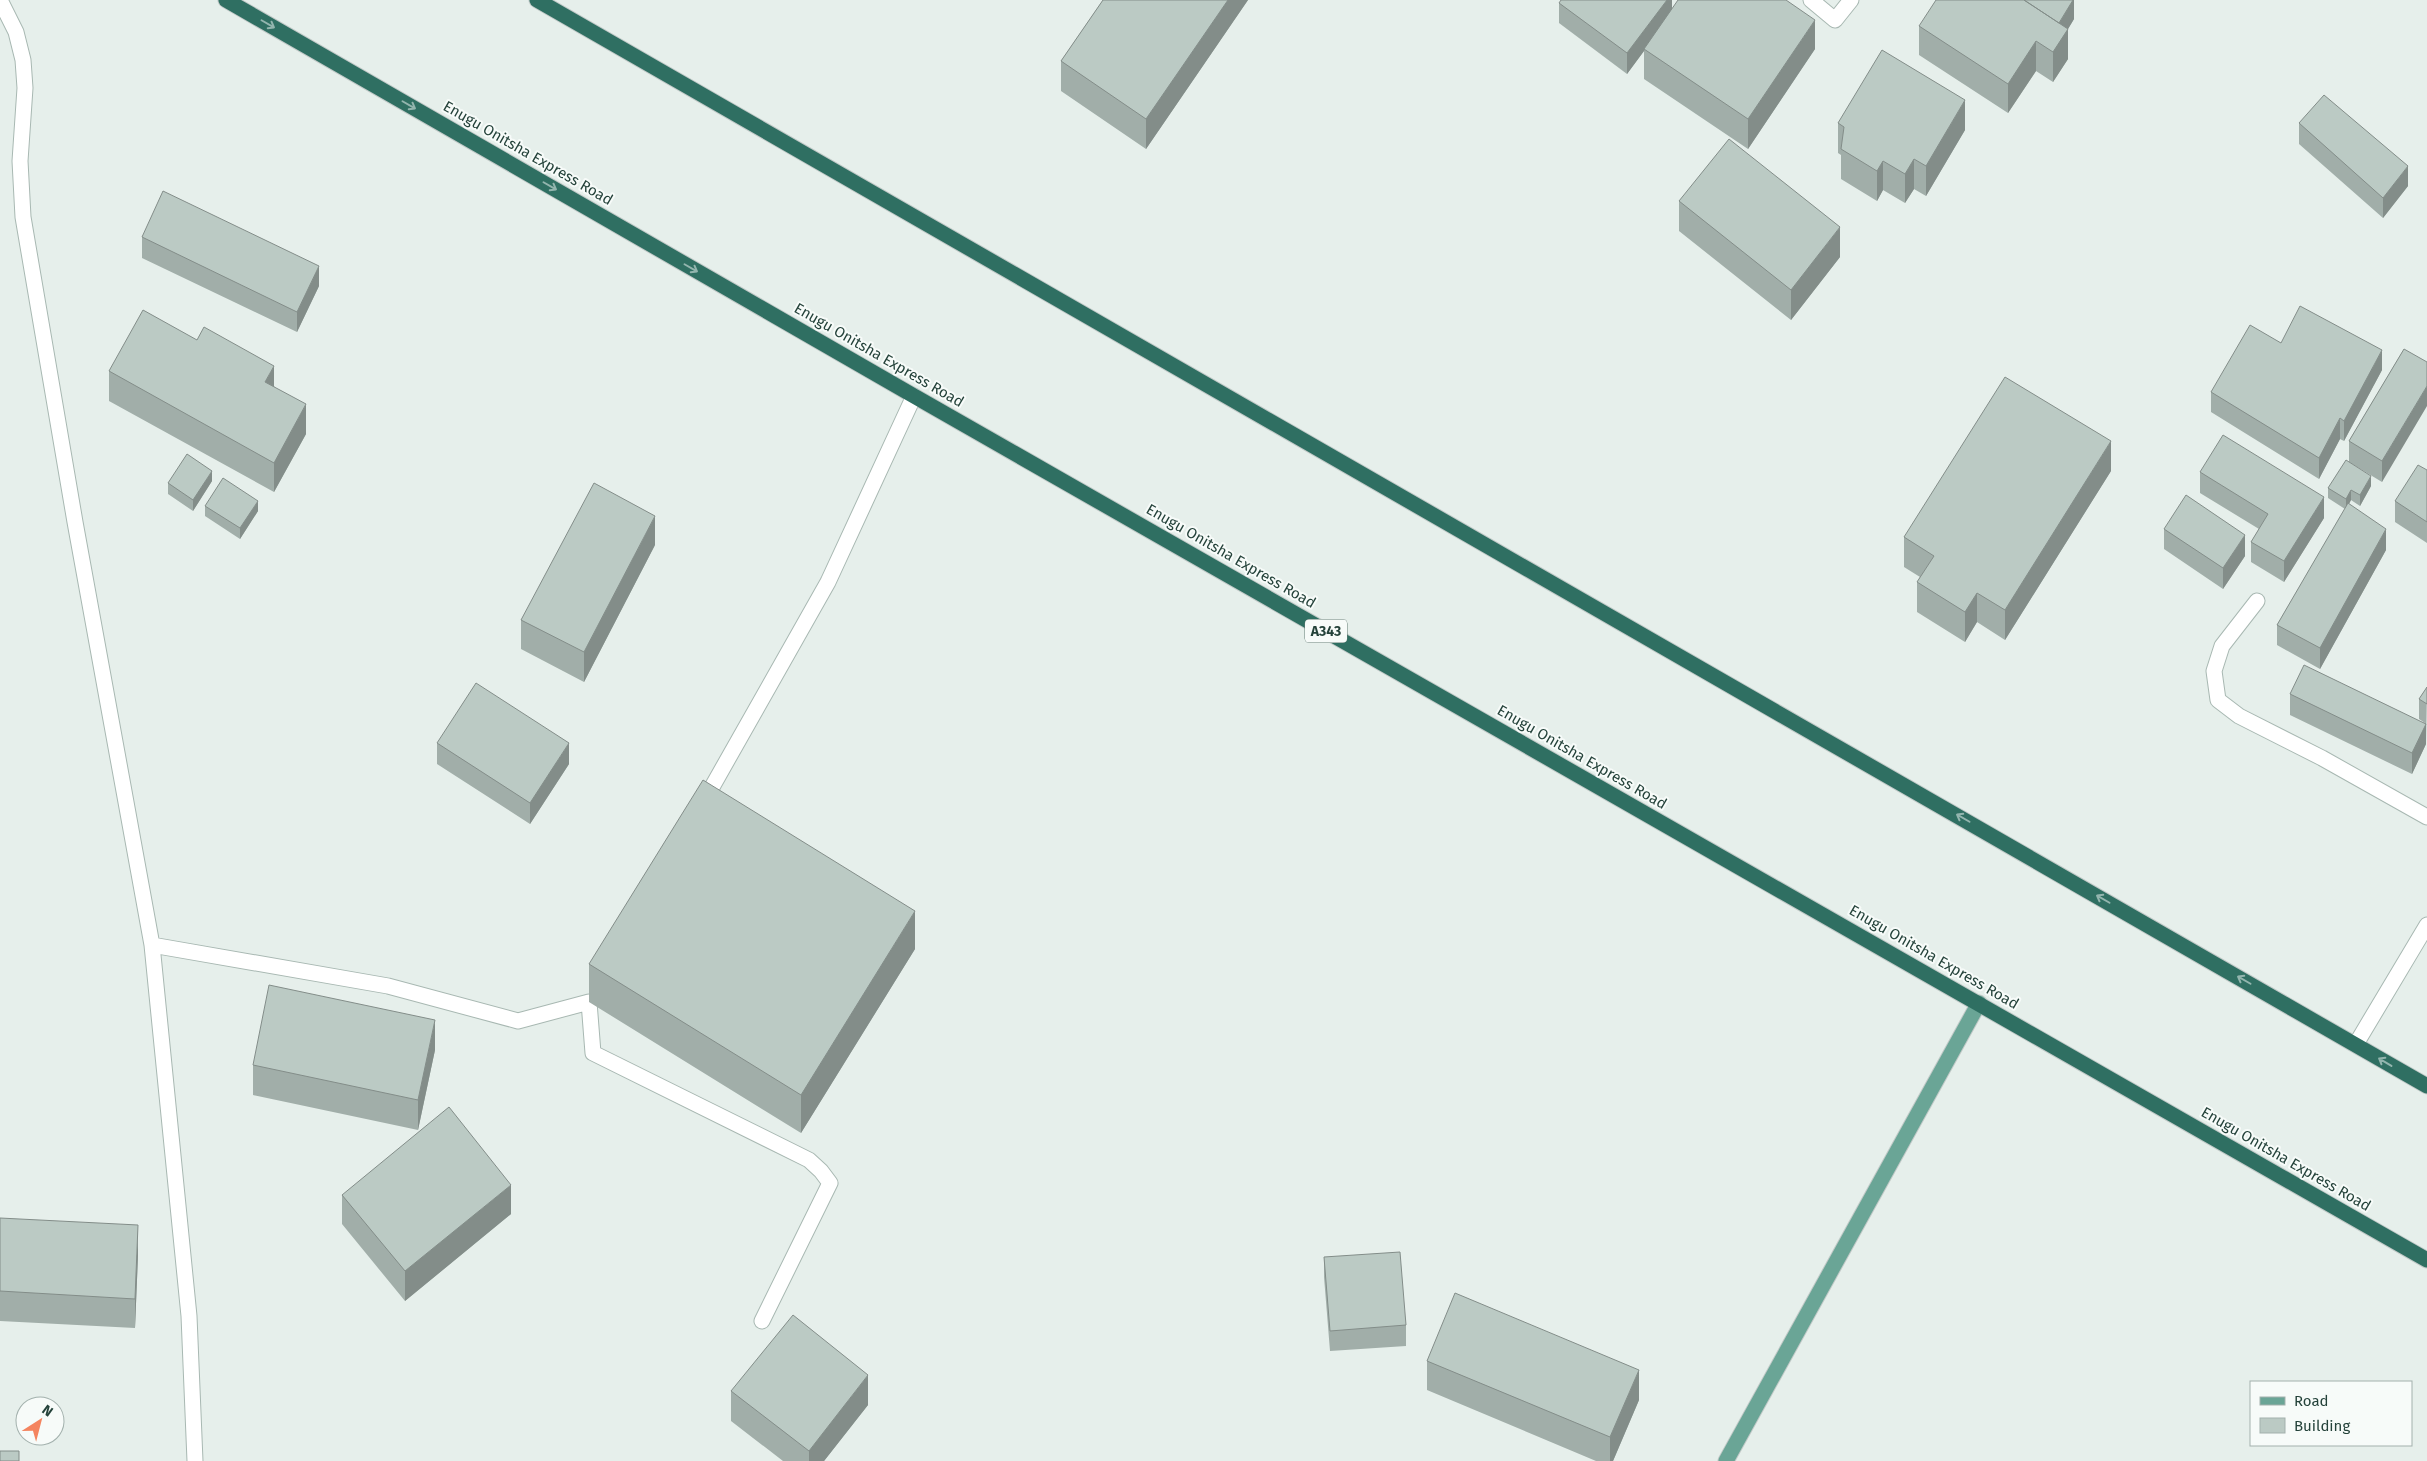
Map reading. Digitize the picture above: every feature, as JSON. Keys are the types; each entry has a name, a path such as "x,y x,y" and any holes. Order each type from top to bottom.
{"highway":[{"name":"Enugu Onitsha Express Road","path":"226,0 914,396 2427,1260"},
{"path":"537,0 2427,1086"}],"main road":[{"path":"1726,1461 1979,1003"}],"street":[{"path":"0,0 16,32 23,60 25,88 20,161 23,217 71,503 152,945 190,1316 195,1461"},
{"path":"1811,0 1835,20 1851,0"},
{"path":"698,812 828,582 914,396"},
{"path":"2257,601 2222,646 2214,671 2218,700 2239,716 2322,758 2427,817"},
{"path":"2356,1044 2427,925"},
{"path":"152,945 388,986 518,1021 591,998 593,1053 809,1160 821,1170 830,1183 762,1322"}],"building":[{"path":"1103,0 1228,0 1146,119 1061,61"},
{"path":"1561,0 1667,0 1627,53 1559,3"},
{"path":"1678,0 1786,0 1815,20 1748,119 1644,49"},
{"path":"1936,0 2024,0 2068,29 2053,52 2036,41 2008,84 1919,26"},
{"path":"2024,0 2073,0 2059,23"},
{"path":"1882,50 1965,100 1926,166 1914,159 1905,174 1883,161 1877,171 1841,149 1844,127 1838,123"},
{"path":"2324,95 2408,166 2383,198 2299,123"},
{"path":"1729,139 1840,227 1791,290 1679,201"},
{"path":"163,191 319,266 297,312 142,237"},
{"path":"2300,306 2382,350 2344,421 2340,418 2319,458 2211,392 2250,325 2281,343"},
{"path":"143,310 197,340 204,327 274,366 265,382 306,404 274,463 109,371"},
{"path":"2404,349 2427,362 2427,386 2382,461 2349,441"},
{"path":"2005,377 2111,441 2005,610 1977,593 1965,612 1917,582 1934,556 1904,537"},
{"path":"2223,435 2324,497 2284,561 2251,542 2268,514 2200,472"},
{"path":"187,454 212,471 193,500 168,483"},
{"path":"2346,460 2371,476 2360,495 2351,490 2346,499 2328,488"},
{"path":"2418,465 2427,470 2427,522 2395,501"},
{"path":"223,478 258,501 240,528 205,506"},
{"path":"594,483 655,516 584,652 521,620"},
{"path":"2186,495 2245,535 2223,568 2164,529"},
{"path":"2348,503 2386,529 2320,648 2277,625"},
{"path":"2304,665 2426,724 2412,753 2290,694"},
{"path":"476,683 569,743 530,803 437,743"},
{"path":"2427,687 2427,704 2419,699"},
{"path":"703,780 915,911 801,1095 589,964"},
{"path":"269,985 435,1020 418,1100 253,1065"},
{"path":"449,1107 511,1185 405,1271 342,1195"},
{"path":"0,1218 138,1225 135,1299 0,1291"},
{"path":"1400,1252 1406,1325 1330,1331 1324,1257"},
{"path":"1455,1293 1639,1370 1610,1437 1427,1361"},
{"path":"793,1315 868,1375 809,1451 731,1391"},
{"path":"0,1451 19,1451 19,1461 0,1461"}]}
